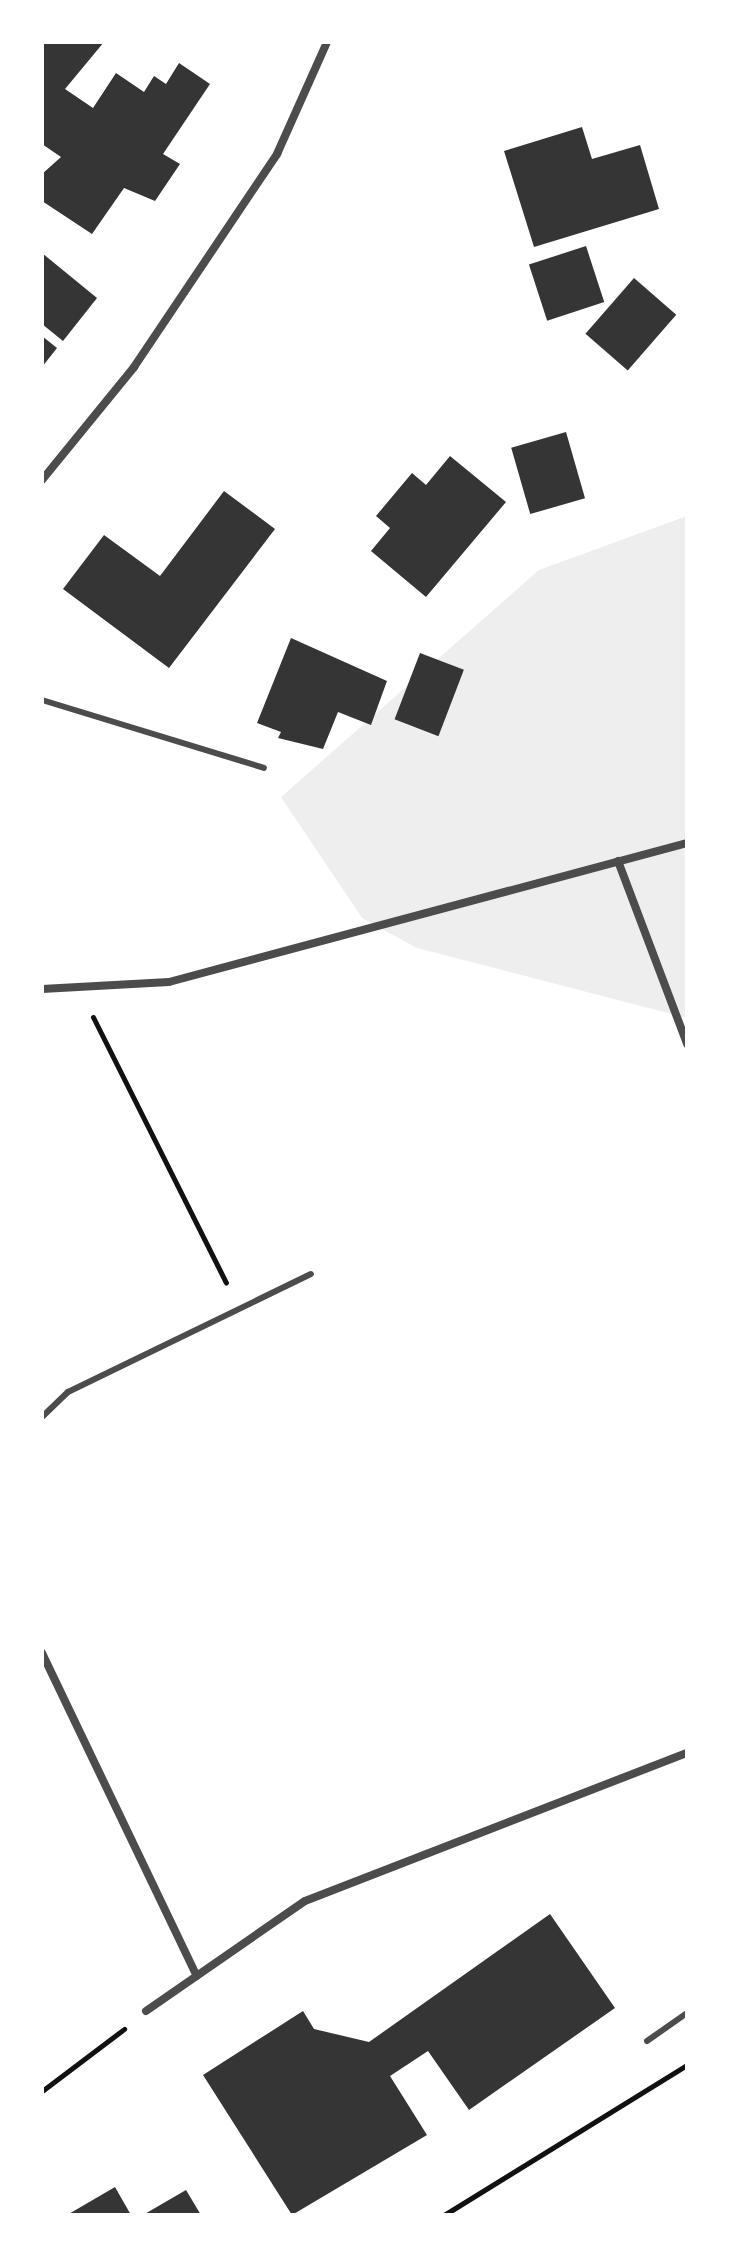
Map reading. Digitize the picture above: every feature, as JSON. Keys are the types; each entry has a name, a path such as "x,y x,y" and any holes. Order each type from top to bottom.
{"street":[{"path":"42,480 134,367 277,154 327,42"},
{"path":"42,989 169,982 687,843"},
{"path":"618,861 687,1044"},
{"path":"42,1653 197,1976"},
{"path":"146,2011 305,1901 687,1753"}],"lane":[{"path":"42,700 264,768"},
{"path":"42,1417 68,1392 311,1274"},
{"path":"647,2041 687,2013"}],"path":[{"path":"79,988 239,1309"},
{"path":"42,2091 146,2011"},
{"path":"444,2215 687,2065"}],"shaded area":[{"path":"687,516 687,1018 417,948 362,918 281,797 539,570"}],"building":[{"path":"42,42 104,42 65,89 93,108 116,73 144,92 154,76 166,84 179,63 210,84 163,154 180,164 155,201 124,188 92,234 42,201 42,174 61,157 42,144"},
{"path":"582,127 592,159 640,145 659,209 534,247 504,151"},
{"path":"586,246 604,302 547,321 529,265"},
{"path":"42,253 97,298 63,341 42,324"},
{"path":"634,278 676,315 628,371 585,334"},
{"path":"42,336 57,348 42,367"},
{"path":"566,432 585,498 530,514 511,448"},
{"path":"450,456 506,502 426,597 371,551 390,528 376,516 412,473 426,485"},
{"path":"224,491 275,529 169,668 63,589 104,535 160,576"},
{"path":"291,638 387,681 371,725 338,712 323,749 278,738 281,732 257,723"},
{"path":"420,653 464,670 438,736 395,719"},
{"path":"550,1914 615,2008 469,2110 428,2051 390,2076 427,2135 292,2215 203,2075 303,2011 314,2029 369,2042"},
{"path":"115,2187 131,2215 67,2215"},
{"path":"186,2190 201,2215 143,2215"}]}
